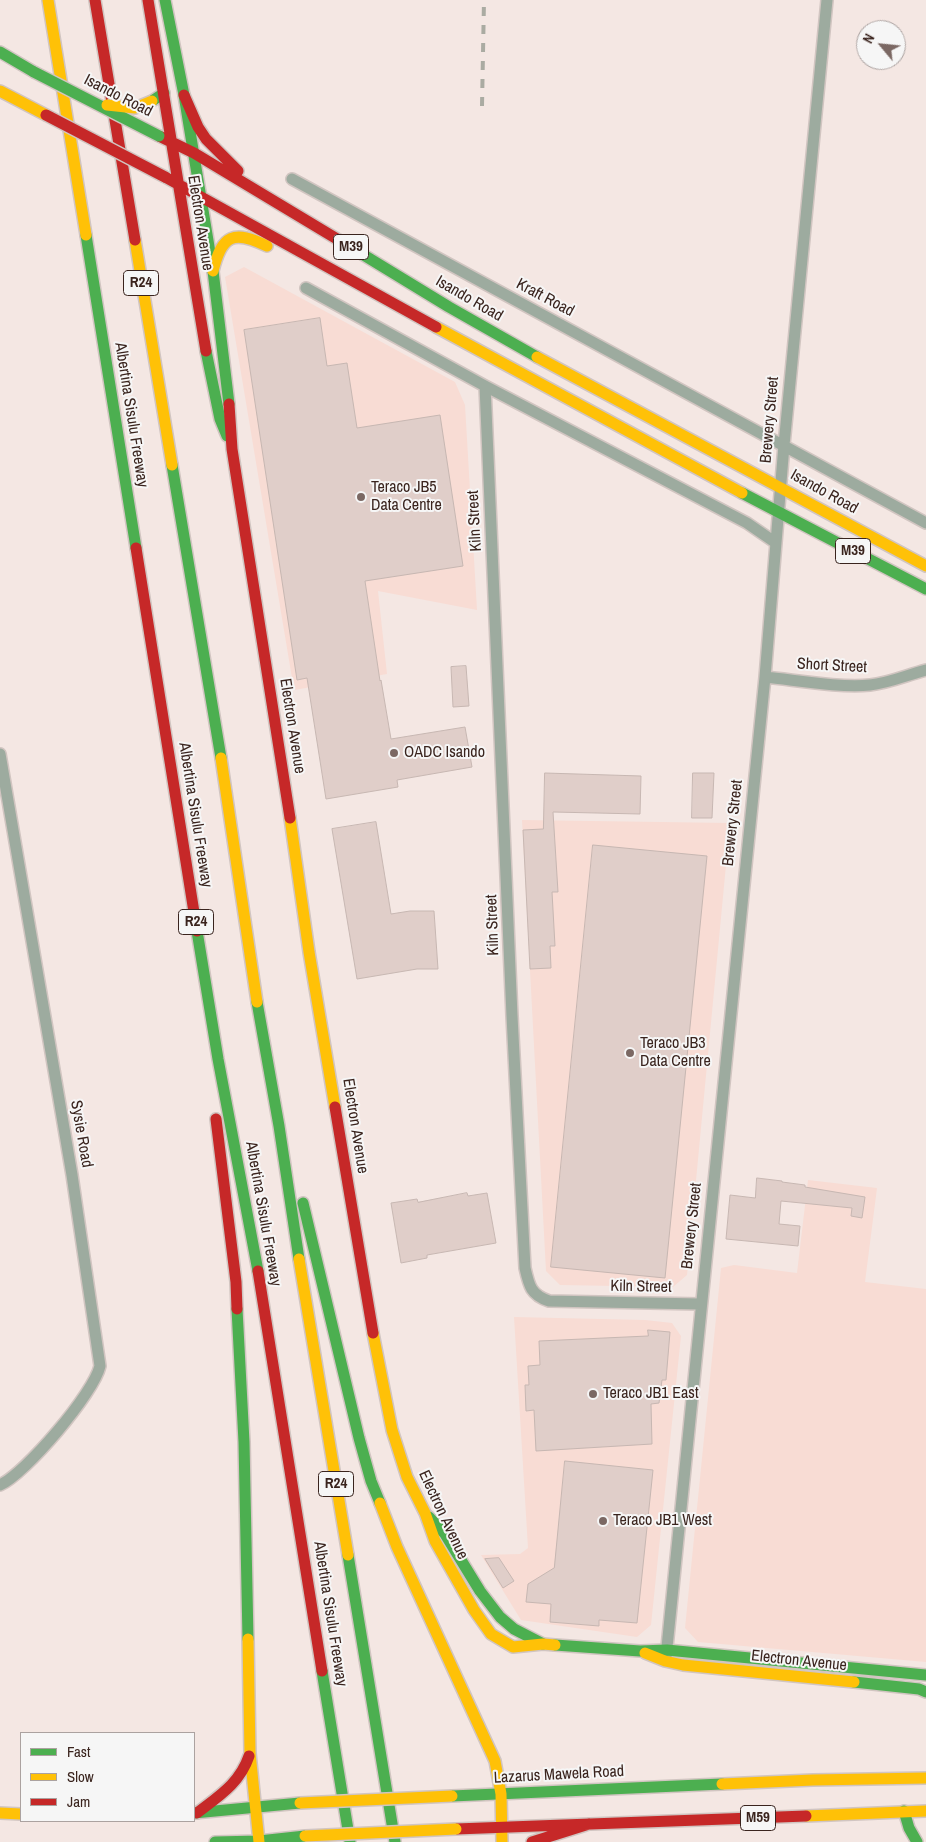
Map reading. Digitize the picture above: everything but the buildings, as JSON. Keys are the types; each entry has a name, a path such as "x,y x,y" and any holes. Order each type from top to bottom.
{"main road":[{"name":"Albertina Sisulu Freeway","path":"48,0 218,1059 253,1243 350,1842"},
{"name":"Albertina Sisulu Freeway","path":"95,0 232,827 255,989 395,1842"},
{"name":"Electron Avenue","path":"148,0 211,378 220,418 232,449"},
{"name":"Electron Avenue","path":"166,0 184,95 199,196 213,271 230,406 232,449 284,776 309,952 377,1360 396,1447 425,1513 435,1542 490,1634 513,1647 543,1644 926,1675"},
{"name":"Isando Road","path":"0,52 34,72 194,153 491,331 926,566"},
{"name":"M39","path":"0,91 178,184 307,257 780,513 926,588"},
{"path":"97,104 135,108 152,101 164,93"},
{"path":"184,95 198,127 206,139 261,192"},
{"path":"213,271 219,246 232,237 252,238 293,258 307,257"},
{"path":"218,1059 214,1102 238,1309 247,1552 250,1753 259,1841"},
{"path":"279,1126 307,1218 372,1481 397,1547 495,1760 501,1794 502,1842"},
{"path":"425,1513 445,1534 480,1591 500,1618 514,1630 543,1644"},
{"name":"Electron Avenue","path":"666,1655 683,1665 919,1689 926,1692"},
{"path":"196,1813 241,1777 250,1753"},
{"name":"Lazarus Mawela Road","path":"196,1813 300,1803 813,1780 926,1778"},
{"path":"904,1811 909,1828 917,1842"},
{"name":"M59","path":"215,1842 501,1827 926,1811"},
{"path":"0,1813 20,1814"},
{"path":"532,1842 589,1824"}],"street":[{"name":"Brewery Street","path":"666,1655 700,1304 765,677 780,513 784,445 827,0"},
{"name":"Kraft Road","path":"292,179 784,445"},
{"path":"306,288 485,386 747,523 776,542"},
{"name":"Kiln Street","path":"485,386 509,903 512,1016 520,1139 525,1268 529,1286 537,1296 549,1301 700,1304"},
{"name":"Isando Road","path":"784,445 926,523"},
{"name":"Short Street","path":"765,677 848,685 870,685 891,681 926,670"},
{"name":"Sysie Road","path":"0,754 1,770 72,1175 100,1366 94,1382 71,1413 21,1471 0,1485"}],"shaded area":[{"name":"Teraco JB5 Data Centre","path":"244,267 455,382 465,405 477,610 378,591 387,674 294,690 225,277"},
{"name":"Teraco JB3 Data Centre","path":"522,820 730,823 687,1275 673,1287 560,1285 546,1271"},
{"path":"808,1180 877,1188 865,1282 926,1289 926,1662 698,1642 685,1628 721,1268 734,1265 797,1273"},
{"path":"514,1317 645,1320 672,1323 681,1336 651,1625 637,1637 521,1620 481,1555 520,1554 528,1548"}],"railway":[{"path":"482,106 484,0"}],"traffic: fast":[{"path":"165,0 184,95 213,271 229,404"},
{"path":"0,52 34,72"},
{"path":"34,72 159,136"},
{"path":"152,101 164,93"},
{"path":"86,235 136,548"},
{"path":"362,254 449,307 537,357"},
{"path":"206,351 220,419 227,436"},
{"path":"172,465 221,758"},
{"path":"742,493 926,589"},
{"path":"197,931 218,1059 258,1271"},
{"path":"257,1002 279,1126 299,1259"},
{"path":"303,1203 359,1438 371,1481 380,1503"},
{"path":"237,1309 244,1442 248,1639"},
{"path":"429,1517 445,1534 480,1591 500,1617 514,1629 543,1644"},
{"path":"348,1555 395,1842"},
{"path":"555,1645 640,1651 667,1650 926,1675"},
{"path":"322,1671 350,1842"},
{"path":"854,1682 919,1689 926,1692"},
{"path":"452,1796 722,1784"},
{"path":"195,1813 300,1803"},
{"path":"904,1811 909,1828 917,1842"},
{"path":"215,1842 259,1841 305,1836"}],"traffic: slow":[{"path":"48,0 86,235"},
{"path":"0,91 46,115"},
{"path":"107,105 135,108 152,101"},
{"path":"213,271 221,249 231,239 238,237 246,238 267,246"},
{"path":"135,240 172,465"},
{"path":"436,327 742,493"},
{"path":"537,357 926,566"},
{"path":"221,758 257,1002"},
{"path":"290,818 309,952 335,1107"},
{"path":"299,1259 348,1555"},
{"path":"373,1333 392,1430 407,1477 425,1513 435,1541 474,1610 491,1634 513,1647 543,1644 555,1645"},
{"path":"380,1503 397,1547 495,1761 501,1794 502,1842"},
{"path":"248,1639 250,1753 259,1842"},
{"path":"645,1653 665,1661 683,1665 854,1682"},
{"path":"722,1784 926,1778"},
{"path":"300,1803 452,1796"},
{"path":"806,1816 926,1811"},
{"path":"0,1813 20,1814"},
{"path":"305,1836 456,1829"}],"traffic: jam":[{"path":"95,0 135,240"},
{"path":"148,0 206,351"},
{"path":"184,95 198,127 206,139 238,171"},
{"path":"46,115 165,177"},
{"path":"159,136 194,153 362,254"},
{"path":"165,177 436,327"},
{"path":"229,404 232,449 290,818"},
{"path":"136,548 197,931"},
{"path":"335,1107 373,1333"},
{"path":"216,1119 236,1282 237,1309"},
{"path":"258,1271 322,1671"},
{"path":"197,1813 228,1788 240,1774 249,1756"},
{"path":"456,1829 806,1816"},
{"path":"532,1842 589,1824"}],"place":[{"name":"Teraco JB5 Data Centre","path":"361,497"},
{"name":"OADC Isando","path":"394,753"},
{"name":"Teraco JB3 Data Centre","path":"630,1053"},
{"name":"Teraco JB1 East","path":"593,1394"},
{"name":"Teraco JB1 West","path":"603,1521"}]}
